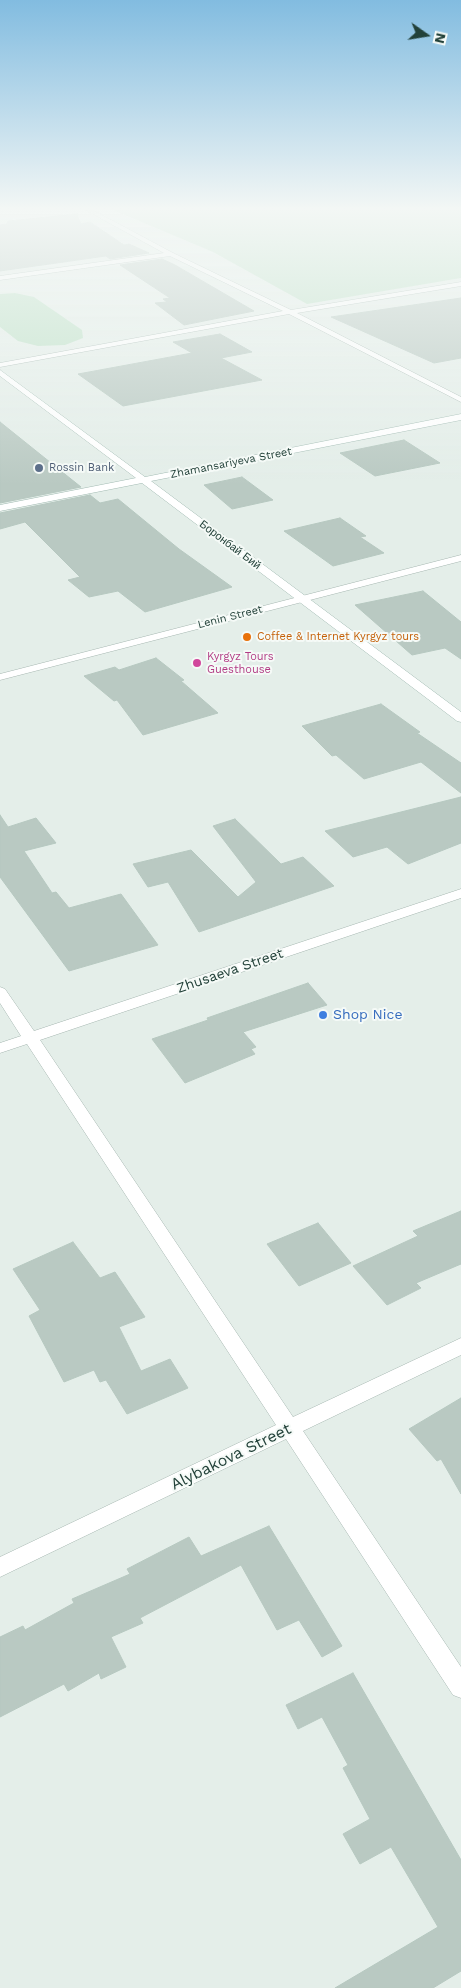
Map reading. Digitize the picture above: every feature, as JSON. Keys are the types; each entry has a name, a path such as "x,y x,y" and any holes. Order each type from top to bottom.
{"street":[{"path":"265,300 461,400"},
{"path":"0,365 365,300"},
{"name":"Боронбай Бий","path":"0,372 461,718"},
{"name":"Zhamansariyeva Street","path":"0,508 461,417"},
{"name":"Lenin Street","path":"0,677 461,558"},
{"name":"Zhusaeva Street","path":"0,1048 461,893"},
{"path":"0,992 461,1687"},
{"name":"Alybakova Street","path":"0,1567 461,1346"}],"green space":[{"path":"0,300 38,300 82,330 83,338 65,345 38,346 18,341 0,327"},
{"path":"299,300 332,300 307,304"}],"building":[{"path":"164,300 235,300 254,311 184,325 155,303 167,302"},
{"path":"449,300 461,300 461,358 434,363 331,317"},
{"path":"220,334 252,352 221,358 262,380 123,406 78,374 192,353 173,342"},
{"path":"0,422 81,487 0,503"},
{"path":"404,440 440,463 375,476 340,453"},
{"path":"242,477 273,500 232,509 204,485"},
{"path":"90,495 100,503 118,499 179,549 232,587 145,612 118,591 89,597 68,580 80,577 25,522 0,529 0,513"},
{"path":"340,518 366,536 360,537 384,553 333,566 284,531"},
{"path":"423,591 461,622 461,659 445,648 412,655 355,605"},
{"path":"156,658 184,680 181,681 218,713 143,735 117,700 114,701 84,676 115,667 119,670"},
{"path":"381,704 420,732 417,733 461,763 461,793 421,762 364,779 336,755 332,756 302,726"},
{"path":"461,797 461,843 408,864 387,847 353,857 325,831"},
{"path":"0,815 8,827 36,818 56,843 24,851 52,893 56,892 69,908 121,894 158,945 69,971 0,877"},
{"path":"235,819 281,864 303,857 334,886 199,932 168,882 148,887 133,864 191,850 238,897 256,882 213,826"},
{"path":"308,983 327,1005 243,1032 256,1047 251,1049 255,1054 185,1083 152,1039 208,1020 207,1018"},
{"path":"461,1211 461,1264 416,1283 421,1288 387,1305 353,1266 418,1236 413,1231"},
{"path":"318,1223 351,1263 299,1286 267,1244"},
{"path":"73,1242 100,1278 115,1272 145,1317 119,1327 141,1371 170,1359 188,1388 127,1414 106,1380 100,1382 94,1370 64,1382 29,1316 40,1310 13,1269"},
{"path":"461,1398 461,1494 441,1459 437,1461 409,1429"},
{"path":"269,1526 342,1646 322,1657 299,1620 277,1630 241,1565 140,1618 143,1623 111,1637 126,1667 101,1679 99,1673 68,1691 64,1684 0,1717 0,1637 23,1626 25,1630 74,1603 72,1599 130,1574 127,1569 189,1537 201,1556"},
{"path":"353,1673 461,1860 461,1971 433,1988 335,1988 438,1927 391,1847 360,1864 343,1834 370,1819 343,1768 348,1765 322,1717 298,1729 286,1705"}],"place":[{"name":"Rossin Bank","path":"39,468"},
{"name":"Coffee & Internet Kyrgyz tours","path":"247,637"},
{"name":"Kyrgyz Tours Guesthouse","path":"197,663"},
{"name":"Shop Nice","path":"323,1015"}]}
